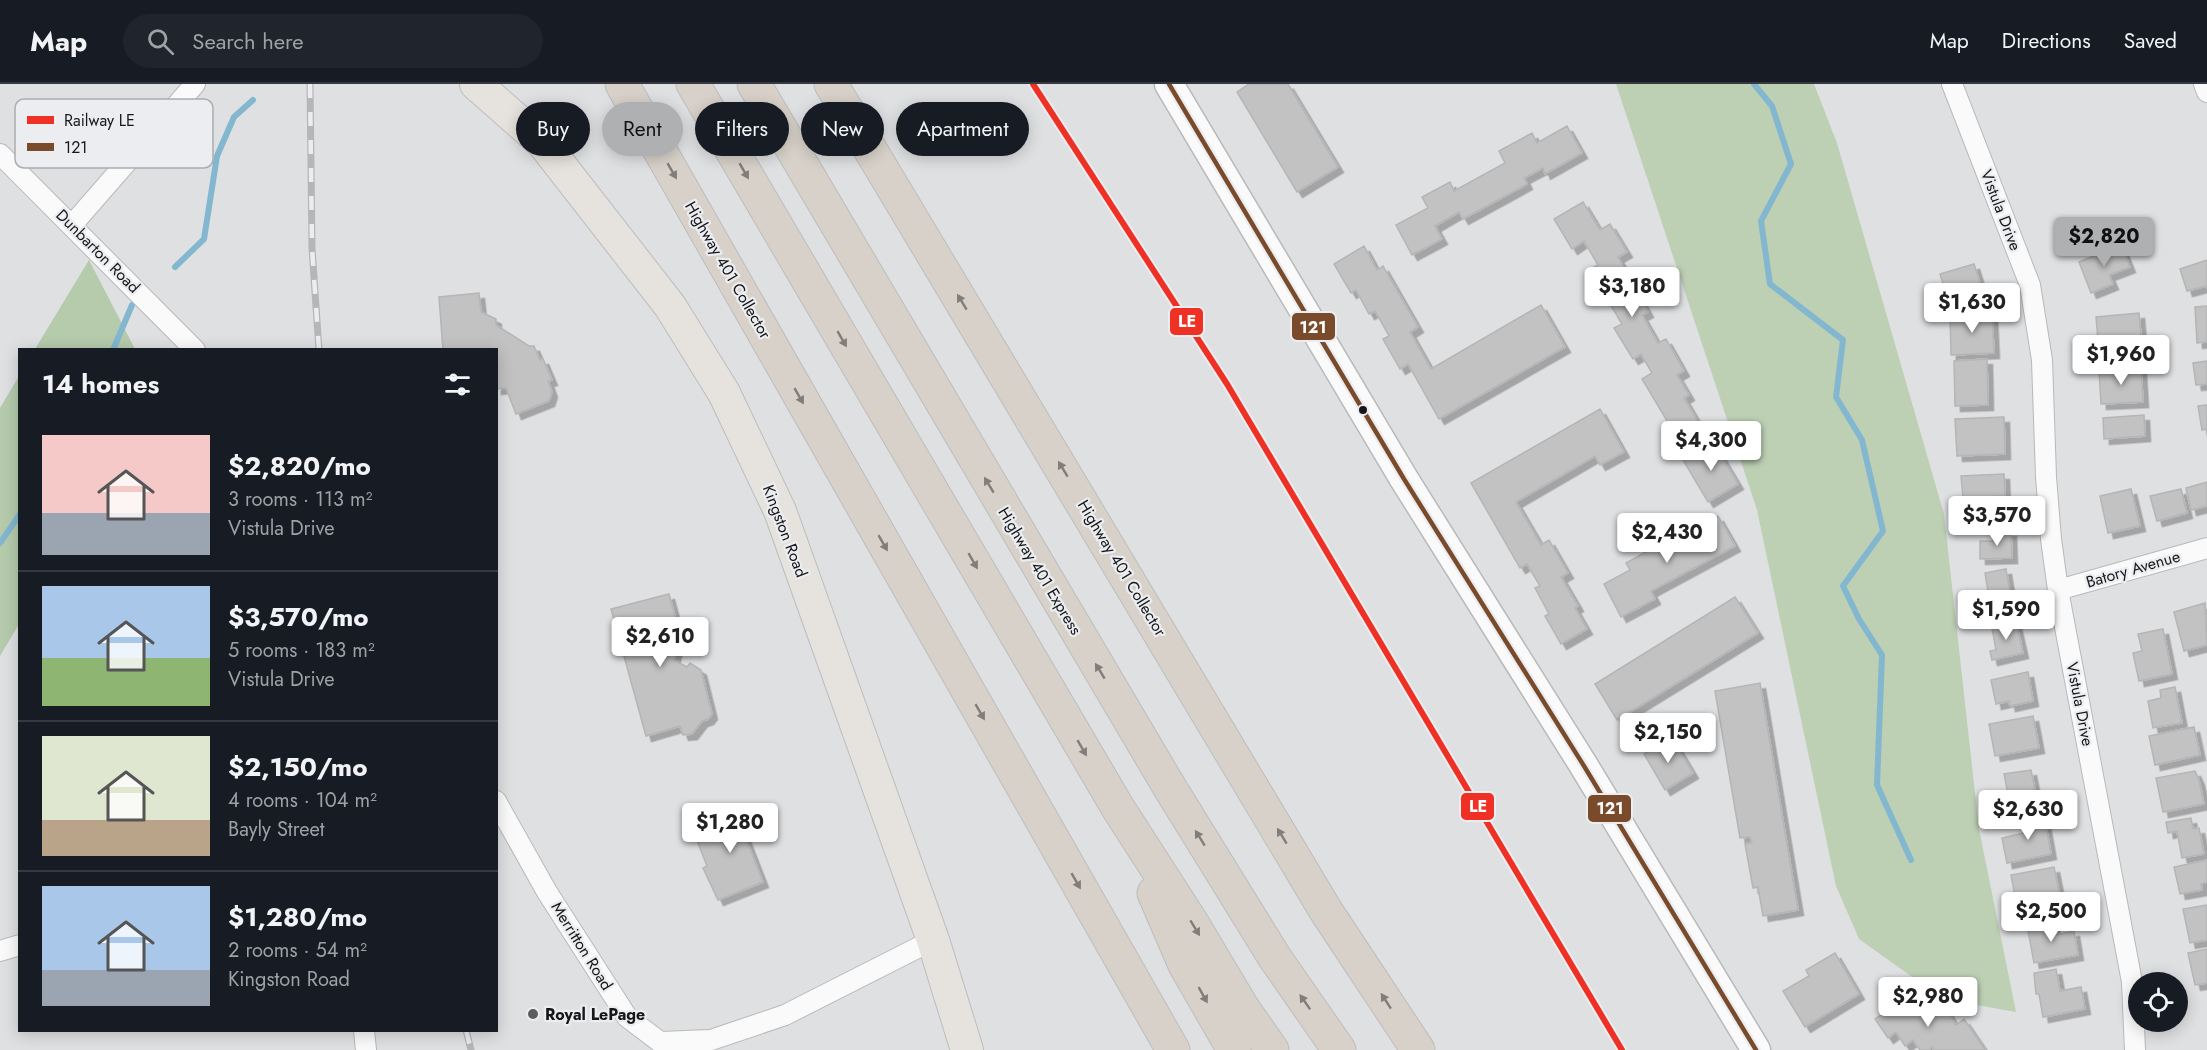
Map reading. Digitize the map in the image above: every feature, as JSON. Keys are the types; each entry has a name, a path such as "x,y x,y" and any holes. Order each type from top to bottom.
{"highway":[{"name":"Highway 401 Collector","path":"622,84 1173,1050"},
{"path":"693,84 1118,808 1272,1050"},
{"name":"Highway 401 Express","path":"754,84 1170,788 1275,958 1339,1050"},
{"name":"Highway 401 Collector","path":"831,84 1326,911 1418,1050"},
{"path":"1118,808 1185,965 1234,1050"}],"main road":[{"name":"Kingston Road","path":"476,84 543,143 670,306 724,393 780,511 933,940 967,1050"},
{"path":"1169,84 1404,479 1584,766 1756,1050"}],"street":[{"path":"182,99 195,84"},
{"name":"Vistula Drive","path":"1952,84 2030,285 2042,360 2046,477 2051,539 2058,590 2132,982 2135,1050"},
{"path":"2204,84 2207,92"},
{"name":"Dunbarton Road","path":"0,154 194,348"},
{"path":"72,225 122,168"},
{"name":"Batory Avenue","path":"2058,590 2207,548"},
{"name":"Merritton Road","path":"498,805 547,892 627,1017 660,1042 711,1040 785,1015 933,940"},
{"path":"0,951 18,946"},
{"path":"364,1032 366,1050"}],"green space":[{"path":"1616,84 1814,84 1837,143 1944,514 1979,829 2016,1012 1943,999 1859,939 1836,886 1757,510"},
{"path":"89,260 134,348 36,348"},
{"path":"18,378 18,626 0,656 0,408"}],"building":[{"path":"1249,84 1288,84 1338,167 1297,192 1237,92"},
{"path":"1567,126 1582,153 1545,174 1543,168 1524,178 1527,184 1463,219 1459,212 1435,226 1442,239 1412,255 1396,225 1428,208 1422,197 1450,182 1454,191 1505,163 1499,151 1532,133 1537,143"},
{"path":"1583,202 1600,230 1610,224 1627,252 1618,257 1648,312 1642,315 1658,343 1666,339 1684,371 1677,375 1689,395 1684,398 1701,427 1679,441 1642,379 1652,373 1641,354 1633,359 1614,328 1622,324 1604,294 1607,292 1592,268 1598,265 1584,241 1572,249 1554,219"},
{"path":"2121,245 2130,267 2109,275 2113,284 2091,293 2079,262"},
{"path":"1364,246 1377,270 1383,266 1418,327 1410,332 1431,369 1541,305 1565,347 1439,419 1408,364 1400,369 1383,339 1389,336 1375,311 1369,314 1356,290 1351,293 1334,264"},
{"path":"2207,260 2207,288 2206,286 2187,291 2180,269"},
{"path":"1974,264 1981,286 1947,297 1940,274"},
{"path":"479,293 481,312 496,319 496,325 529,346 534,346 540,360 543,359 552,380 548,381 552,392 549,401 516,414 506,388 498,389 498,348 443,348 439,297"},
{"path":"2207,306 2207,342 2197,343 2195,307"},
{"path":"1992,313 1994,353 1951,355 1950,315"},
{"path":"2139,313 2142,348 2099,352 2096,317"},
{"path":"1987,359 1988,405 1955,406 1954,361"},
{"path":"2207,361 2207,384 2196,385 2193,363"},
{"path":"2141,368 2143,402 2101,404 2099,370"},
{"path":"2207,405 2207,429 2202,430 2198,406"},
{"path":"1600,409 1624,452 1600,465 1595,456 1516,502 1541,545 1549,540 1568,573 1561,577 1578,606 1575,608 1587,629 1561,644 1545,616 1549,614 1535,588 1540,586 1527,564 1520,568 1471,483"},
{"path":"2144,415 2145,436 2104,439 2103,418"},
{"path":"2004,417 2005,454 1957,456 1955,419"},
{"path":"1713,442 1738,484 1708,502 1683,460"},
{"path":"2004,474 2005,496 1963,498 1961,476"},
{"path":"2207,482 2207,506 2191,510 2186,488"},
{"path":"2131,489 2140,526 2108,533 2100,496"},
{"path":"2181,489 2187,513 2157,521 2150,496"},
{"path":"1718,516 1735,546 1651,591 1655,599 1621,617 1604,584 1630,570 1626,563 1689,528 1691,531"},
{"path":"2011,531 2012,558 1980,559 1980,541 1993,541 1993,532"},
{"path":"2006,569 2010,593 1989,597 1985,573"},
{"path":"669,594 680,635 674,660 687,667 690,663 701,670 712,714 708,719 702,721 692,734 683,735 680,726 646,736 611,609"},
{"path":"1735,597 1758,633 1617,720 1595,684"},
{"path":"2205,603 2207,645 2184,651 2174,612"},
{"path":"2016,622 2023,653 1992,660 1990,651 1996,650 1992,628"},
{"path":"2163,629 2172,674 2139,681 2133,653 2142,651 2138,634"},
{"path":"2028,672 2033,701 2010,706 2009,701 1996,704 1991,680"},
{"path":"1760,683 1798,910 1763,916 1758,887 1753,888 1745,844 1752,843 1750,837 1740,838 1715,691"},
{"path":"2175,687 2182,723 2153,728 2148,701 2161,698 2160,690"},
{"path":"2033,716 2039,748 1995,756 1989,724"},
{"path":"2194,727 2200,755 2155,765 2149,736"},
{"path":"1672,738 1693,773 1665,790 1644,754"},
{"path":"2031,770 2038,806 2011,810 2004,774"},
{"path":"2195,771 2204,804 2163,812 2156,778"},
{"path":"748,804 764,820 745,836 763,882 718,900 703,868 707,866 694,833 728,821"},
{"path":"2044,815 2051,854 2007,863 2002,838 2024,833 2022,820"},
{"path":"2191,818 2193,829 2199,828 2204,854 2182,858 2177,831 2168,833 2166,822"},
{"path":"2207,860 2207,882 2201,884 2202,890 2180,894 2174,867"},
{"path":"2054,867 2061,902 2040,906 2038,896 2016,901 2011,875"},
{"path":"2207,905 2207,940 2190,943 2183,909"},
{"path":"2053,921 2056,935 2074,931 2078,955 2034,963 2027,925"},
{"path":"2207,949 2207,983 2195,985 2188,953"},
{"path":"1835,953 1859,994 1805,1027 1783,991 1809,976 1806,970"},
{"path":"2056,969 2060,991 2081,987 2085,1009 2043,1017 2039,994 2036,994 2034,973"},
{"path":"1911,995 1922,1011 1929,1006 1936,1015 1946,1008 1956,1025 1964,1019 1985,1050 1934,1050 1932,1047 1929,1050 1920,1050 1913,1040 1905,1046 1896,1032 1888,1038 1875,1019"}],"waterway":[{"path":"1754,84 1772,106 1791,164 1761,221 1770,284 1843,340 1836,397 1862,440 1883,531 1843,586 1859,619 1882,655 1877,785 1911,860"},
{"path":"175,267 204,239 217,156 234,117 253,100"},
{"path":"114,348 132,305"},
{"path":"0,543 18,517"}],"railway":[{"path":"310,84 312,248 319,348"},
{"path":"466,1032 471,1050"}],"rail line":[{"name":"LE","path":"1033,84 1227,384 1622,1050"}],"transit line":[{"name":"121","path":"1169,84 1404,479 1584,766 1756,1050"}],"place":[{"name":"Royal LePage","path":"533,1014"}]}
